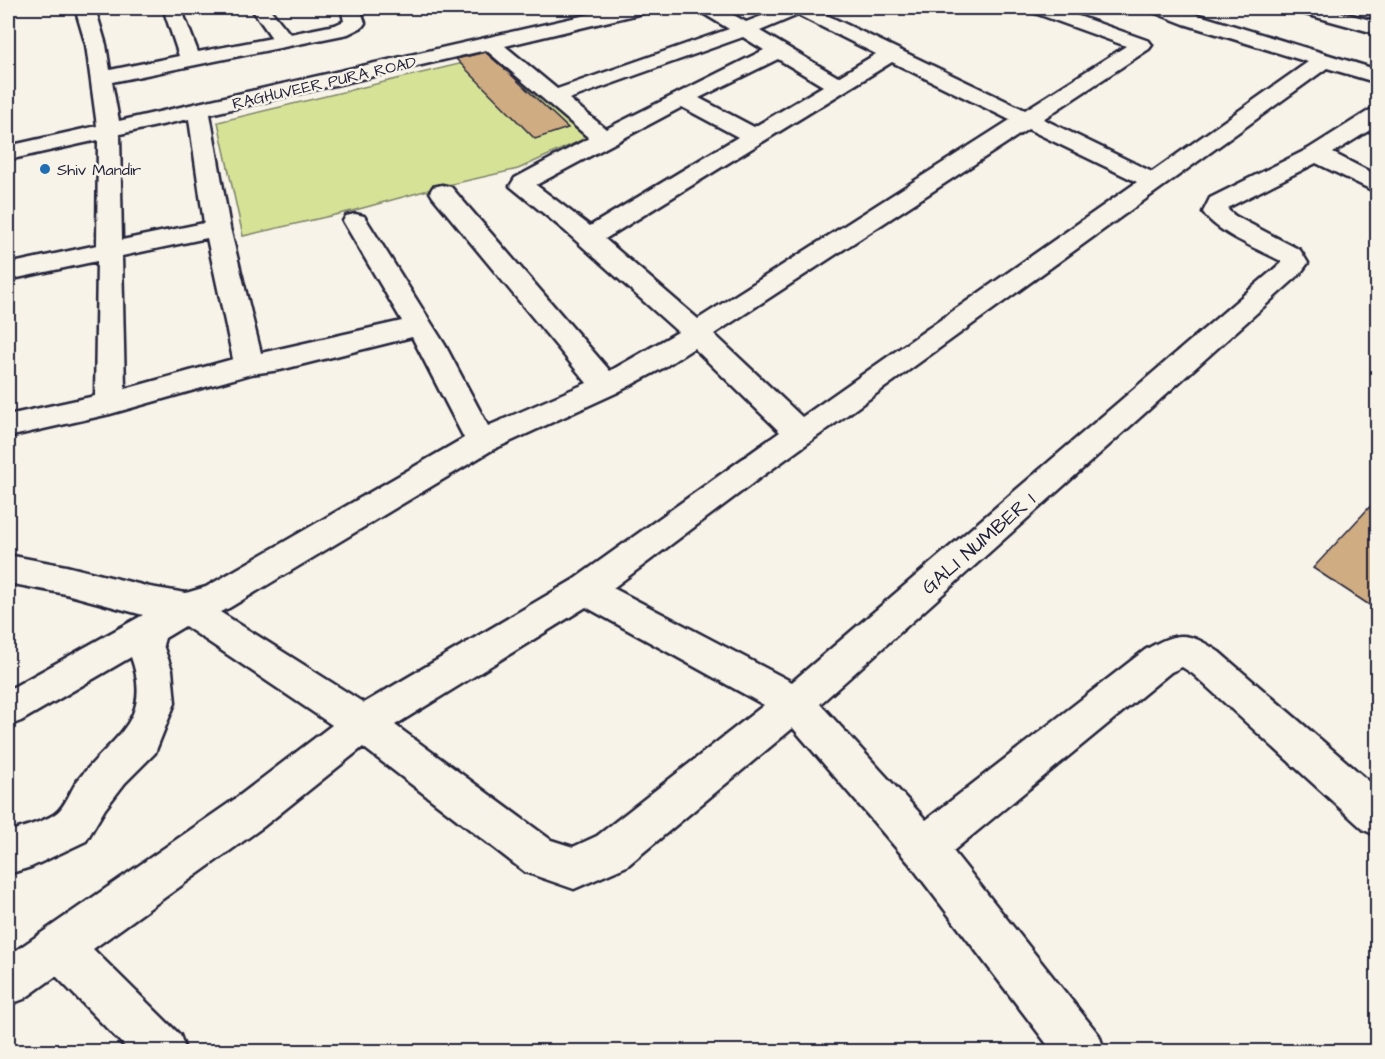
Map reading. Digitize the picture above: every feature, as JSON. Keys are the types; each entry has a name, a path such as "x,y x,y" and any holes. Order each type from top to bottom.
{"street":[{"path":"85,8 96,45 109,132 110,402"},
{"path":"172,8 190,61"},
{"path":"260,8 285,42"},
{"path":"101,78 285,42 355,51 355,23 350,8"},
{"name":"RAGHUVEER PURA ROAD","path":"8,153 199,111 355,51 489,43 613,10 640,8"},
{"path":"708,8 839,87"},
{"path":"554,97 745,30 799,8 1155,182"},
{"path":"8,709 186,608 217,598 481,442 606,386 653,361 1142,45 1039,8"},
{"path":"1160,8 1191,20 1377,77"},
{"path":"1305,8 1377,28"},
{"path":"489,43 604,139"},
{"path":"778,51 682,98 522,184 698,333 800,433"},
{"path":"588,238 892,53"},
{"path":"8,983 249,813 363,724 585,590 800,433 1324,61"},
{"path":"682,98 756,137"},
{"path":"199,111 217,228 248,357 245,365"},
{"path":"1377,115 1316,154 1377,186"},
{"name":"GALI NUMBER 1","path":"363,724 540,857 574,868 612,851 795,703 1295,263 1291,256 1282,250 1226,221 1215,212 1219,203 1316,154"},
{"path":"442,192 606,386"},
{"path":"355,221 419,326 481,442"},
{"path":"8,272 217,228"},
{"path":"8,426 235,370 245,365 280,360 419,326"},
{"path":"8,569 66,580 150,602 186,608 363,724"},
{"path":"585,590 795,703 924,848 1082,1052"},
{"path":"8,853 31,846 72,827 91,795 111,770 141,740 156,703 154,670 145,645 149,629"},
{"path":"924,848 1158,661 1173,652 1187,650 1206,663 1377,816"},
{"path":"60,948 163,1052"}],"green space":[{"path":"513,51 595,134 518,169 243,236 218,122"}],"building":[{"path":"485,52 568,128 535,139 456,59"},
{"path":"1377,499 1377,610 1313,568"}],"place":[{"name":"Shiv Mandir","path":"45,169"}]}
